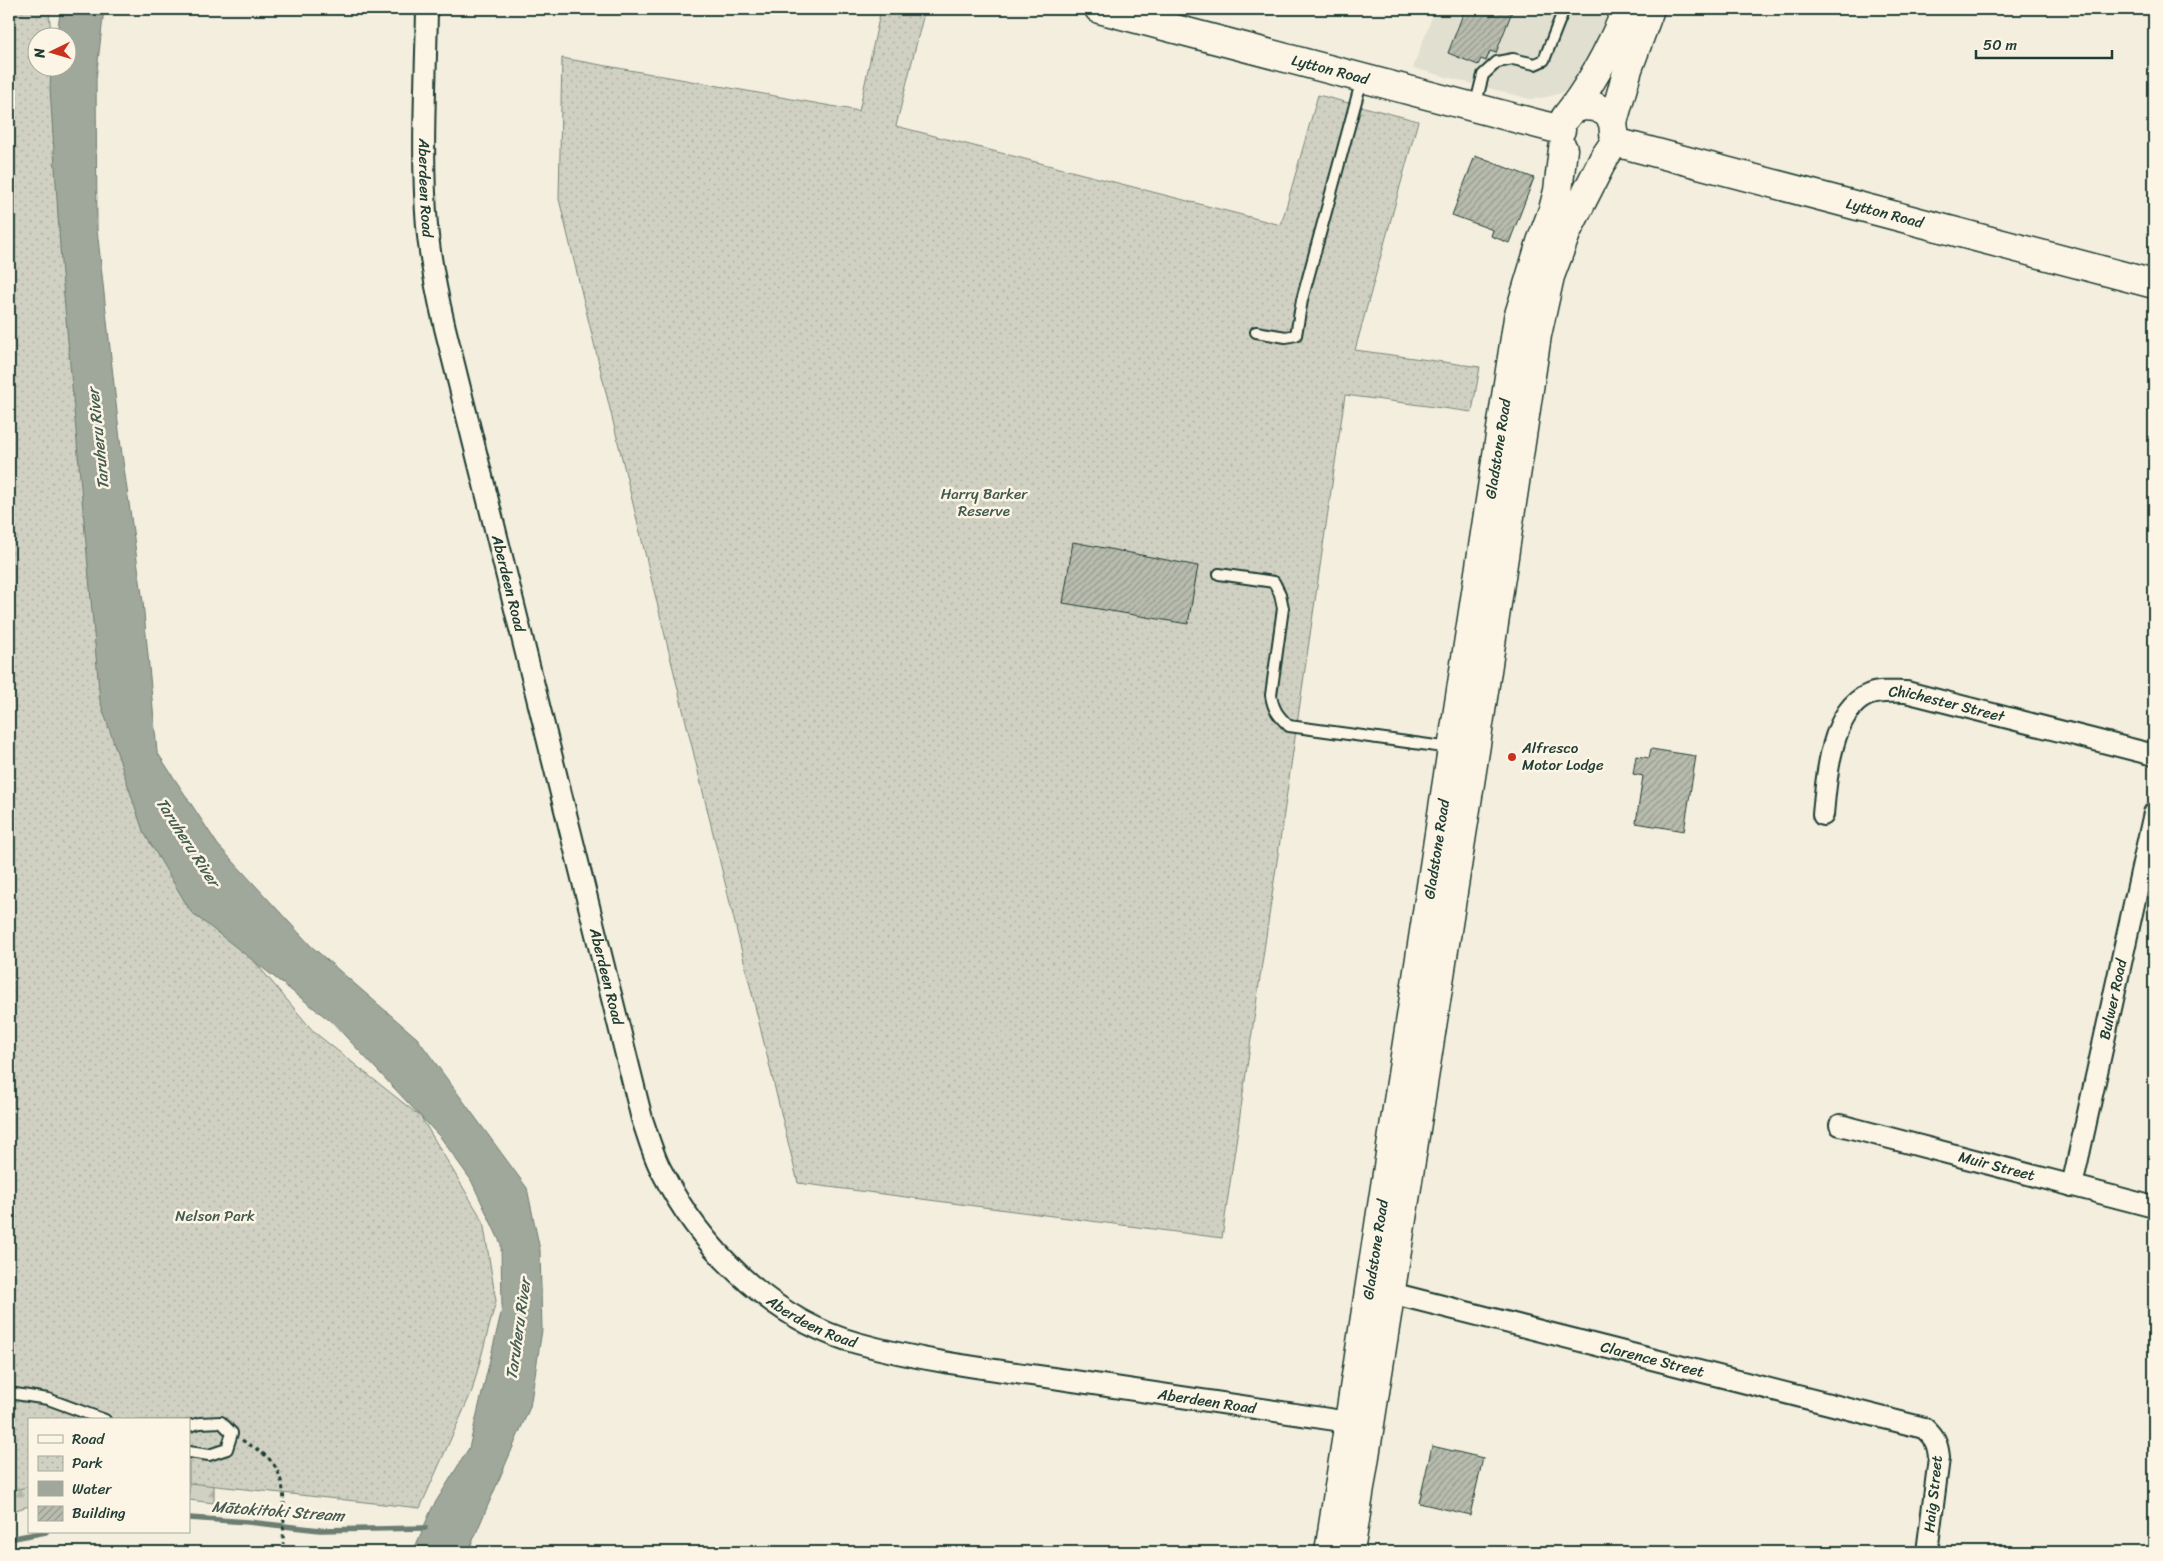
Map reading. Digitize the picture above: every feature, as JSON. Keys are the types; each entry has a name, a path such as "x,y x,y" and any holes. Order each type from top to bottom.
{"main road":[{"name":"Lytton Road","path":"1099,9 1475,108 1566,129"},
{"name":"Gladstone Road","path":"1463,750 1518,318 1558,191 1566,129 1609,51 1627,9"},
{"name":"Gladstone Road","path":"1329,1552 1359,1423 1463,750 1537,335 1550,276 1568,231 1611,141 1628,69 1650,9"},
{"path":"1584,106 1596,107 1607,113 1611,141 1581,161 1569,158 1566,129 1584,106"},
{"name":"Lytton Road","path":"1611,141 2154,284"},
{"name":"Gladstone Road","path":"1350,1552 1359,1423"}],"street":[{"name":"Aberdeen Road","path":"427,9 425,174 427,227 434,279 642,1119 660,1169 690,1218 725,1262 759,1292 795,1316 855,1343 942,1361 1359,1423"},
{"name":"Chichester Street","path":"1823,815 1826,776 1841,722 1852,705 1868,694 1886,691 1906,692 2154,755"},
{"name":"Bulwer Road","path":"2072,1186 2154,813"},
{"name":"Muir Street","path":"1840,1126 2154,1207"},
{"name":"Clarence Street","path":"1380,1290 1914,1424 1924,1428 1934,1436"},
{"name":"Haig Street","path":"1927,1552 1939,1458 1938,1445 1934,1436"}],"lane":[{"path":"1475,108 1483,75 1497,62 1513,59 1535,64 1544,60 1564,9"},
{"path":"1256,332 1286,337 1296,335 1302,300 1362,78"},
{"path":"1219,574 1274,582 1280,594 1283,608 1271,695 1272,706 1278,716 1289,726 1463,750"},
{"path":"9,1393 48,1399 100,1418"},
{"path":"190,1426 200,1422 221,1422 232,1433 227,1449 209,1455 190,1452"}],"path":[{"path":"232,1433 269,1458 281,1476 284,1544"}],"shaded area":[{"path":"1435,9 1609,9 1586,65 1572,85 1561,93 1530,99 1413,68"}],"green space":[{"name":"Nelson Park","path":"9,9 49,9 50,28 28,28 28,78 55,78 158,847 314,1032 421,1117 483,1221 496,1301 472,1391 420,1508 190,1483 190,1418 28,1418 28,1486 9,1492"},
{"name":"Harry Barker Reserve","path":"881,9 925,9 896,126 1281,225 1318,95 1418,121 1355,350 1480,367 1472,412 1345,395 1222,1238 798,1183 559,199 562,58 859,111"},
{"path":"9,1414 28,1420 28,1506 9,1512"},
{"path":"190,1453 214,1460 214,1503 190,1500"}],"water":[{"name":"Taruheru River","path":"61,9 104,9 96,79 97,229 120,440 143,602 157,752 218,845 311,946 417,1038 527,1188 540,1250 542,1330 530,1407 468,1552 413,1552 432,1508 469,1448 502,1309 501,1244 471,1180 441,1138 333,1023 191,912 143,831 100,701 61,263 50,88 50,78 78,78 78,28 58,28"}],"building":[{"path":"1465,9 1513,9 1496,53 1490,51 1486,61 1481,59 1478,65 1448,53"},
{"path":"1475,156 1534,178 1509,243 1491,236 1493,230 1452,215"},
{"path":"1073,542 1198,566 1188,624 1063,603"},
{"path":"1651,749 1696,756 1684,831 1636,823 1643,776 1633,774 1636,756 1649,758"},
{"path":"1432,1446 1483,1458 1470,1515 1419,1503"}],"waterway":[{"name":"Mātokitoki Stream","path":"190,1518 320,1530 425,1528"},
{"name":"Mātokitoki Stream","path":"9,1539 35,1534"}],"place":[{"name":"Alfresco Motor Lodge","path":"1512,757"}]}
